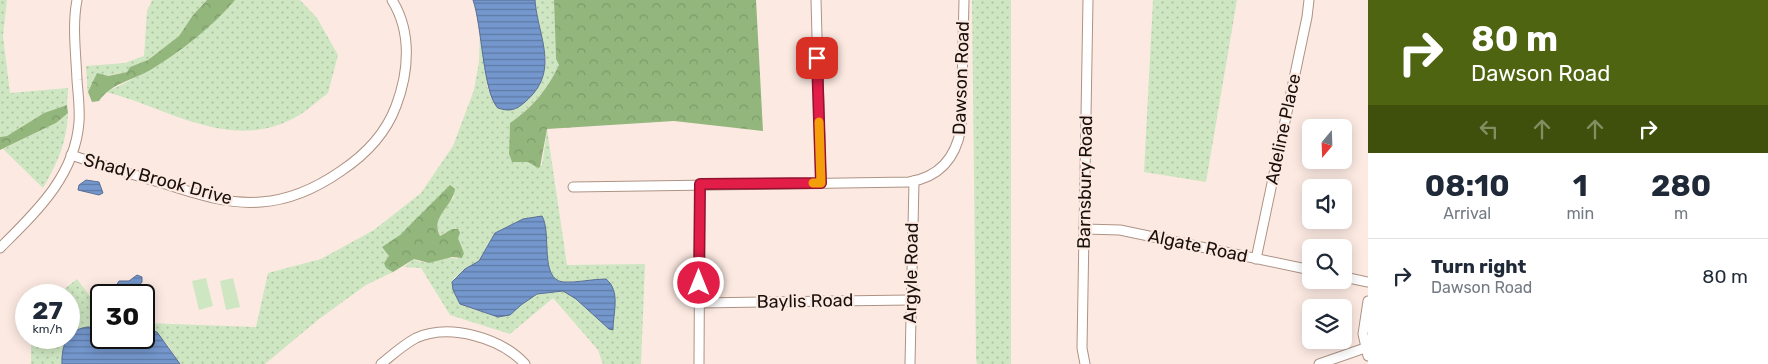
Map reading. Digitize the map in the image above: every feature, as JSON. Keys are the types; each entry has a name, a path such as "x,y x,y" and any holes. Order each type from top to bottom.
{"street":[{"name":"Shady Brook Drive","path":"0,248 40,208 54,190 71,156 79,120 75,34 77,0"},
{"name":"Shady Brook Drive","path":"71,156 231,202 270,201 294,196 325,182 350,165 373,144 395,108 403,86 407,60 404,34 397,9 392,0"},
{"path":"816,0 821,183"},
{"name":"Dawson Road","path":"573,187 914,181 941,169 954,153 959,142 961,128 964,0"},
{"name":"Barnsbury Road","path":"1085,364 1082,348 1088,0"},
{"name":"Adeline Place","path":"1256,258 1308,17 1309,0"},
{"name":"Argyle Road","path":"910,364 914,181"},
{"path":"699,364 700,184"},
{"name":"Algate Road","path":"1084,229 1120,230 1302,268"},
{"path":"1352,279 1368,282"},
{"name":"Baylis Road","path":"699,303 910,300"},
{"path":"1319,364 1366,352 1363,334 1368,301"},
{"path":"381,364 417,338 453,333 472,334 497,343 518,356 525,364"}],"green space":[{"path":"0,0 7,0 3,36 10,93 68,88 67,105 44,113 7,136 0,137"},
{"path":"152,0 207,0 193,15 179,36 148,60 131,67 127,72 101,78 91,86 88,98 86,66 125,63 144,56 147,11"},
{"path":"207,0 235,0 196,38 174,54 145,73 116,86 99,101 92,102 88,92 97,73 108,76 127,72 130,67 148,60 179,36 193,15"},
{"path":"235,0 300,0 317,18 338,55 328,93 290,120 267,128 244,131 220,129 197,123 106,92 142,74 175,53 221,15"},
{"path":"535,0 554,0 556,59 559,65 538,97 510,123 509,154 512,162 528,162 538,167 542,165 547,129 567,265 645,264 641,364 603,364 598,350 553,298 510,334 450,315 421,268 404,267 414,259 426,263 447,258 457,259 464,253 458,238 445,232 440,236 438,230 441,215 454,197 450,186 426,212 394,240 387,253 390,256 384,263 393,272 366,285 319,319 265,364 180,364 167,344 155,334 155,323 256,327 268,273 321,259 374,230 421,193 453,146 474,90 479,62 480,26 487,86 494,105 517,108 536,87 545,68 546,60","holes":["523,219 554,279 563,282 606,279 610,282 613,329 563,291 537,294 510,315 497,317 464,306 454,278 479,261 495,233"]},
{"path":"554,0 756,0 763,131 674,121 547,129 540,167 538,168 528,162 512,162 509,154 510,123 526,111 539,97 559,65 556,59"},
{"path":"972,0 1011,0 1011,364 977,364 976,359"},
{"path":"1153,0 1237,0 1206,182 1144,172"},
{"path":"67,105 68,113 56,123 0,150 0,137 7,136 44,113"},
{"path":"68,113 66,134 60,152 43,188 3,149 56,123"},
{"path":"450,185 455,189 440,217 438,229 440,236 452,229 458,229 460,233 458,238 464,253 462,258 452,257 429,263 414,259 393,272 386,268 384,263 389,256 382,247 400,235"},
{"path":"206,278 213,306 199,310 192,281"},
{"path":"233,278 240,307 226,310 220,281"},
{"path":"77,279 90,296 90,328 80,330 80,284 71,284"},
{"path":"31,349 63,349 61,354 62,364 31,364"}],"water":[{"path":"473,0 535,0 545,54 545,66 536,90 519,107 509,110 498,108 493,100 486,74 479,25"},
{"path":"86,180 99,182 103,193 99,195 78,190 79,185"},
{"path":"542,216 545,224 548,264 551,273 556,279 563,282 573,282 606,279 611,284 615,296 613,330 609,329 576,299 563,291 537,294 510,315 498,317 460,304 453,290 452,282 465,269 479,261 495,233 523,219"},
{"path":"137,275 142,277 140,284 117,284 119,281 129,281"},
{"path":"90,327 90,349 155,349 155,332 157,332 180,364 62,364 63,349 80,349 81,328"}],"slow traffic":[{"path":"813,183 821,183 819,122"}],"route":[{"path":"699,283 700,184 821,183 817,58"}]}
